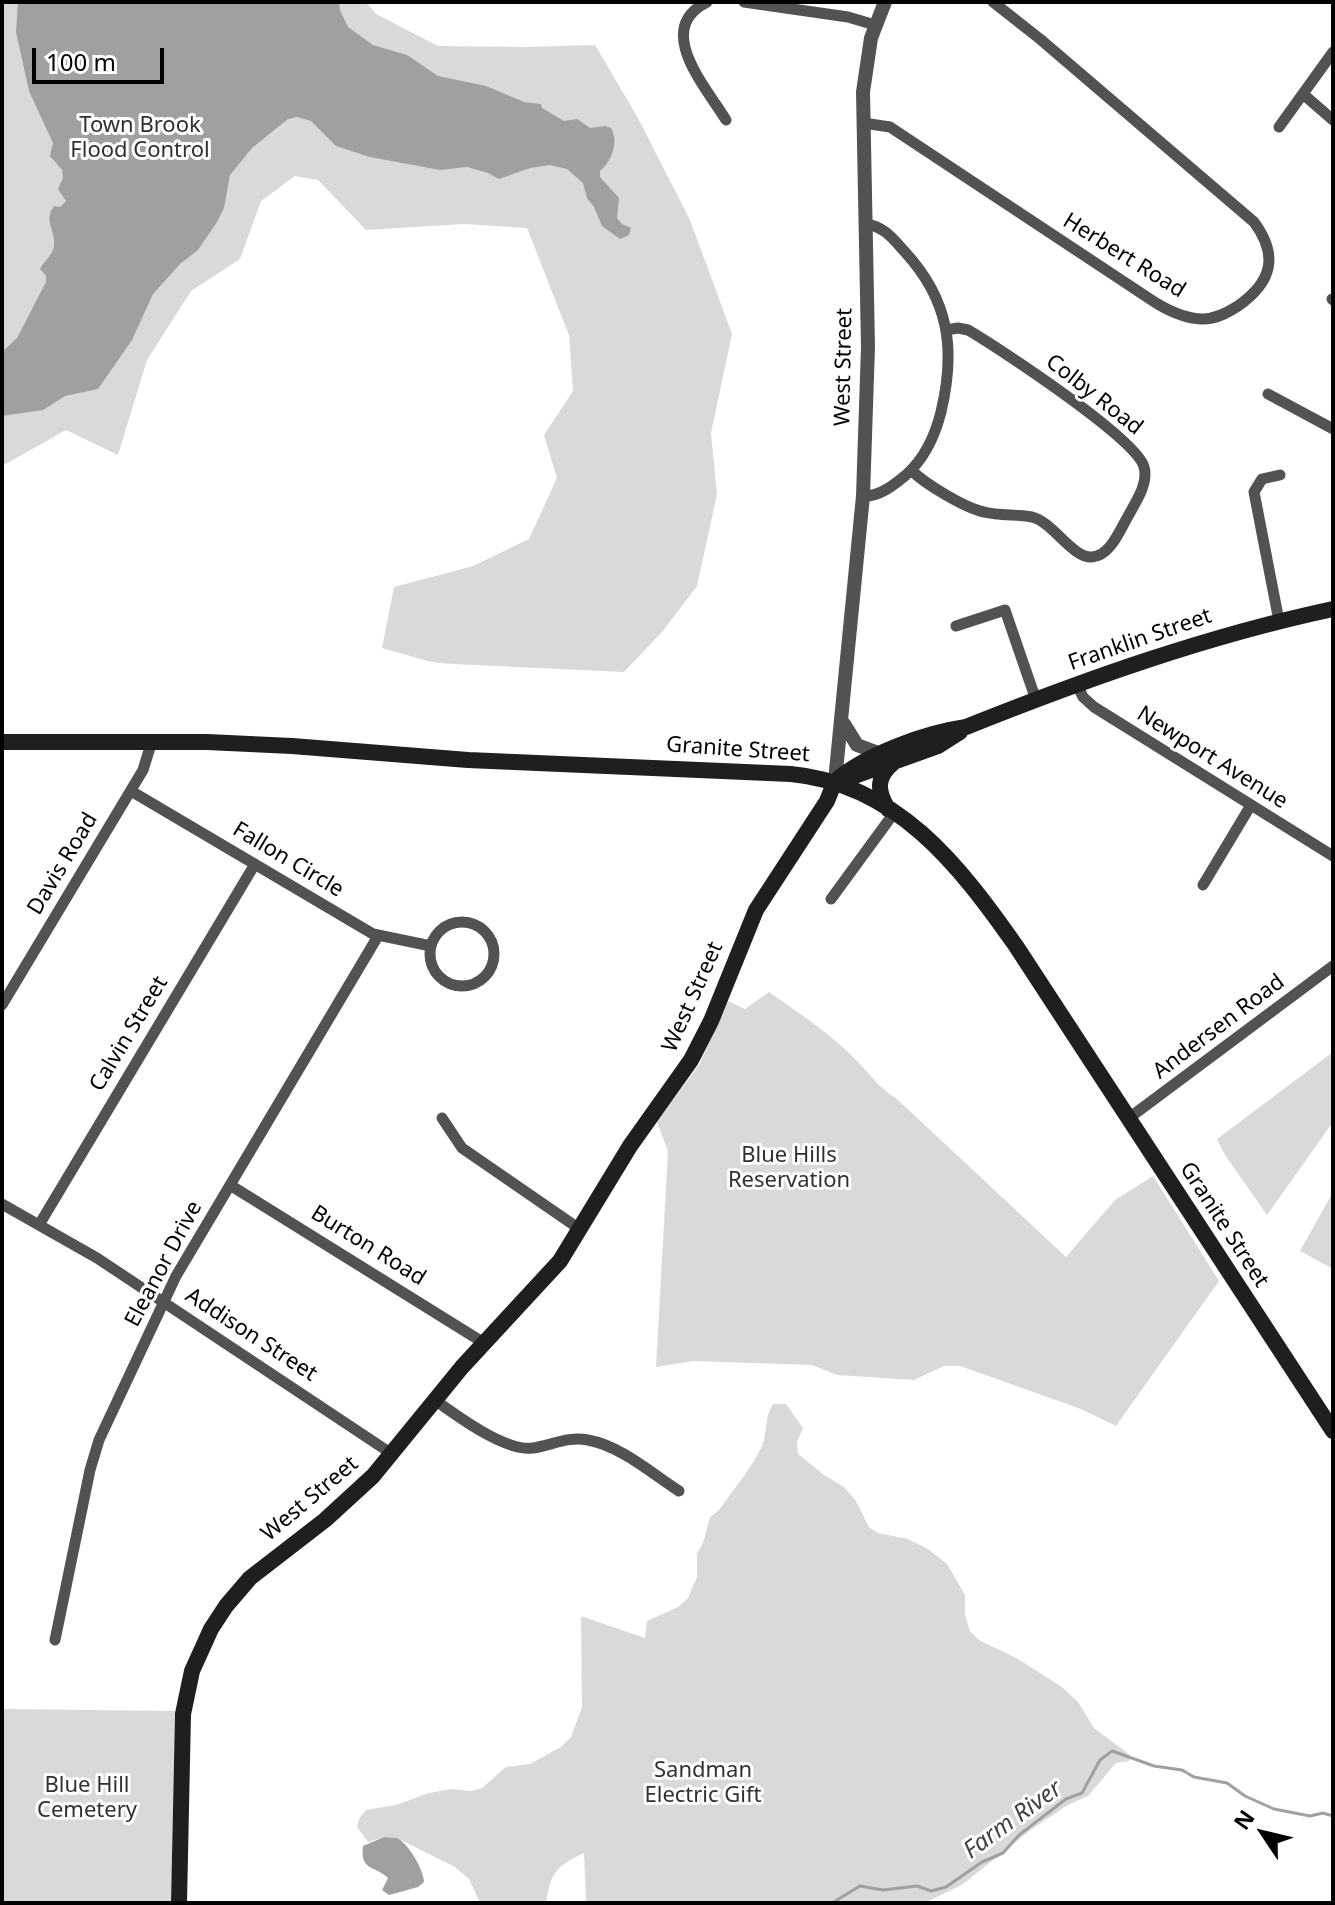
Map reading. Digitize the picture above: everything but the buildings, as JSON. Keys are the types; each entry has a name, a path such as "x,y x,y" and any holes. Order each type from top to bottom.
{"main road":[{"name":"Franklin Street","path":"835,781 887,758 946,742 966,727 1036,700 1199,642 1333,609"},
{"name":"Granite Street","path":"2,742 152,741 292,746 468,760 781,773 835,781 891,812 936,845 971,883 1016,946 1333,1431"},
{"path":"887,758 879,782 880,794 891,812"},
{"name":"West Street","path":"179,1903 182,1724 189,1679 202,1646 226,1606 250,1578 334,1513 392,1454 484,1343 544,1280 581,1230 630,1146 695,1053 715,1013 756,910 828,799 835,781"}],"street":[{"path":"707,2 690,16 683,31 682,43 688,59 726,120"},
{"path":"745,2 848,17 875,25"},
{"name":"West Street","path":"835,781 863,496 868,347 863,123 866,68 875,25 885,2"},
{"name":"Herbert Road","path":"863,123 880,123 894,129 1176,314 1196,319 1216,317 1256,292 1265,280 1269,260 1265,240 1254,222 993,2"},
{"path":"1279,127 1333,52"},
{"path":"1303,94 1333,120"},
{"path":"863,496 881,492 911,470 927,450 937,426 949,373 946,330 937,297 921,271 884,229 866,224"},
{"name":"Colby Road","path":"911,470 977,510 1040,520 1090,557 1103,553 1115,538 1144,481 1144,466 1135,452 1054,386 968,330 946,330"},
{"path":"1268,394 1333,429"},
{"path":"1279,621 1254,492 1262,479 1280,475"},
{"path":"956,626 1005,610 1036,700"},
{"name":"Newport Avenue","path":"1077,685 1083,697 1094,707 1333,856"},
{"path":"843,720 857,745 887,758"},
{"name":"Davis Road","path":"2,1005 6,988 131,791 146,764 152,741"},
{"name":"Fallon Circle","path":"131,791 378,936 431,946"},
{"path":"1203,885 1251,805"},
{"path":"831,899 891,812"},
{"name":"Calvin Street","path":"39,1225 255,864"},
{"path":"468,922 487,933 493,945 494,958 489,971 480,980 467,985 454,985 442,979 433,968 431,946 436,934 446,925 468,922"},
{"name":"Eleanor Drive","path":"55,1640 94,1454 164,1301 378,936"},
{"name":"Andersen Road","path":"1129,1118 1333,966"},
{"path":"442,1118 462,1148 581,1230"},
{"name":"Burton Road","path":"230,1185 484,1343"},
{"name":"Addison Street","path":"2,1204 89,1252 392,1454"},
{"path":"435,1400 498,1439 517,1447 534,1448 572,1439 603,1444 679,1491"}],"green space":[{"name":"Town Brook Flood Control","path":"2,2 366,2 376,14 438,46 595,45 638,118 690,220 732,334 711,433 717,494 697,586 662,632 624,672 431,662 382,648 394,587 473,566 529,539 557,478 544,435 573,391 569,335 527,228 464,224 366,230 318,180 295,176 261,201 240,259 191,291 147,360 118,455 66,430 2,466"},
{"name":"Blue Hills Reservation","path":"769,992 841,1046 884,1090 1066,1257 1115,1200 1153,1176 1219,1281 1116,1426 1081,1409 960,1366 944,1366 914,1380 837,1375 812,1365 693,1361 656,1367 668,1151 657,1122 699,1065 728,1001 745,1009"},
{"path":"1333,1052 1333,1122 1267,1215 1217,1139"},
{"path":"1333,1192 1333,1269 1300,1251"},
{"name":"Sandman Electric Gift","path":"773,1404 786,1404 803,1428 797,1442 798,1454 844,1487 856,1501 869,1527 878,1533 908,1539 947,1564 965,1595 965,1615 970,1631 979,1640 1018,1659 1062,1687 1078,1702 1094,1728 1130,1755 1129,1761 1116,1763 1088,1796 1068,1805 1032,1829 963,1884 925,1903 586,1903 584,1853 556,1871 546,1903 480,1903 469,1879 455,1867 397,1838 384,1837 368,1842 357,1827 366,1810 396,1805 429,1793 482,1788 506,1767 530,1764 561,1747 571,1737 582,1707 581,1616 645,1638 647,1621 678,1607 688,1598 697,1577 697,1554 710,1517 719,1510 758,1455"},
{"name":"Blue Hill Cemetery","path":"2,1709 175,1711 171,1903 2,1903"}],"shaded area":[{"path":"18,2 339,2 348,27 373,45 407,55 438,76 486,86 524,102 541,104 542,108 564,121 577,119 590,128 611,128 613,151 600,171 600,177 619,198 617,218 631,228 629,235 620,239 602,226 587,198 583,183 567,169 550,165 530,168 499,179 467,167 440,170 370,157 336,146 311,121 297,117 288,119 252,148 230,175 224,208 217,222 198,250 180,264 153,294 132,340 98,389 65,396 43,410 2,416 2,352 17,338 46,282 46,276 40,269 54,246 51,211 54,206 60,207 66,201 58,189 63,178 62,170 50,156 53,143 29,91 16,32"},
{"path":"384,1837 397,1838 410,1851 423,1877 424,1882 418,1887 389,1895 382,1890 388,1878 366,1864 363,1846"}],"waterway":[{"name":"Farm River","path":"832,1903 860,1886 883,1890 917,1886 931,1891 946,1887 982,1862 1003,1853 1019,1835 1066,1799 1082,1793 1100,1760 1112,1751 1154,1766 1182,1770 1194,1777 1227,1783 1245,1796 1274,1809 1310,1816 1323,1813 1333,1816"}]}
